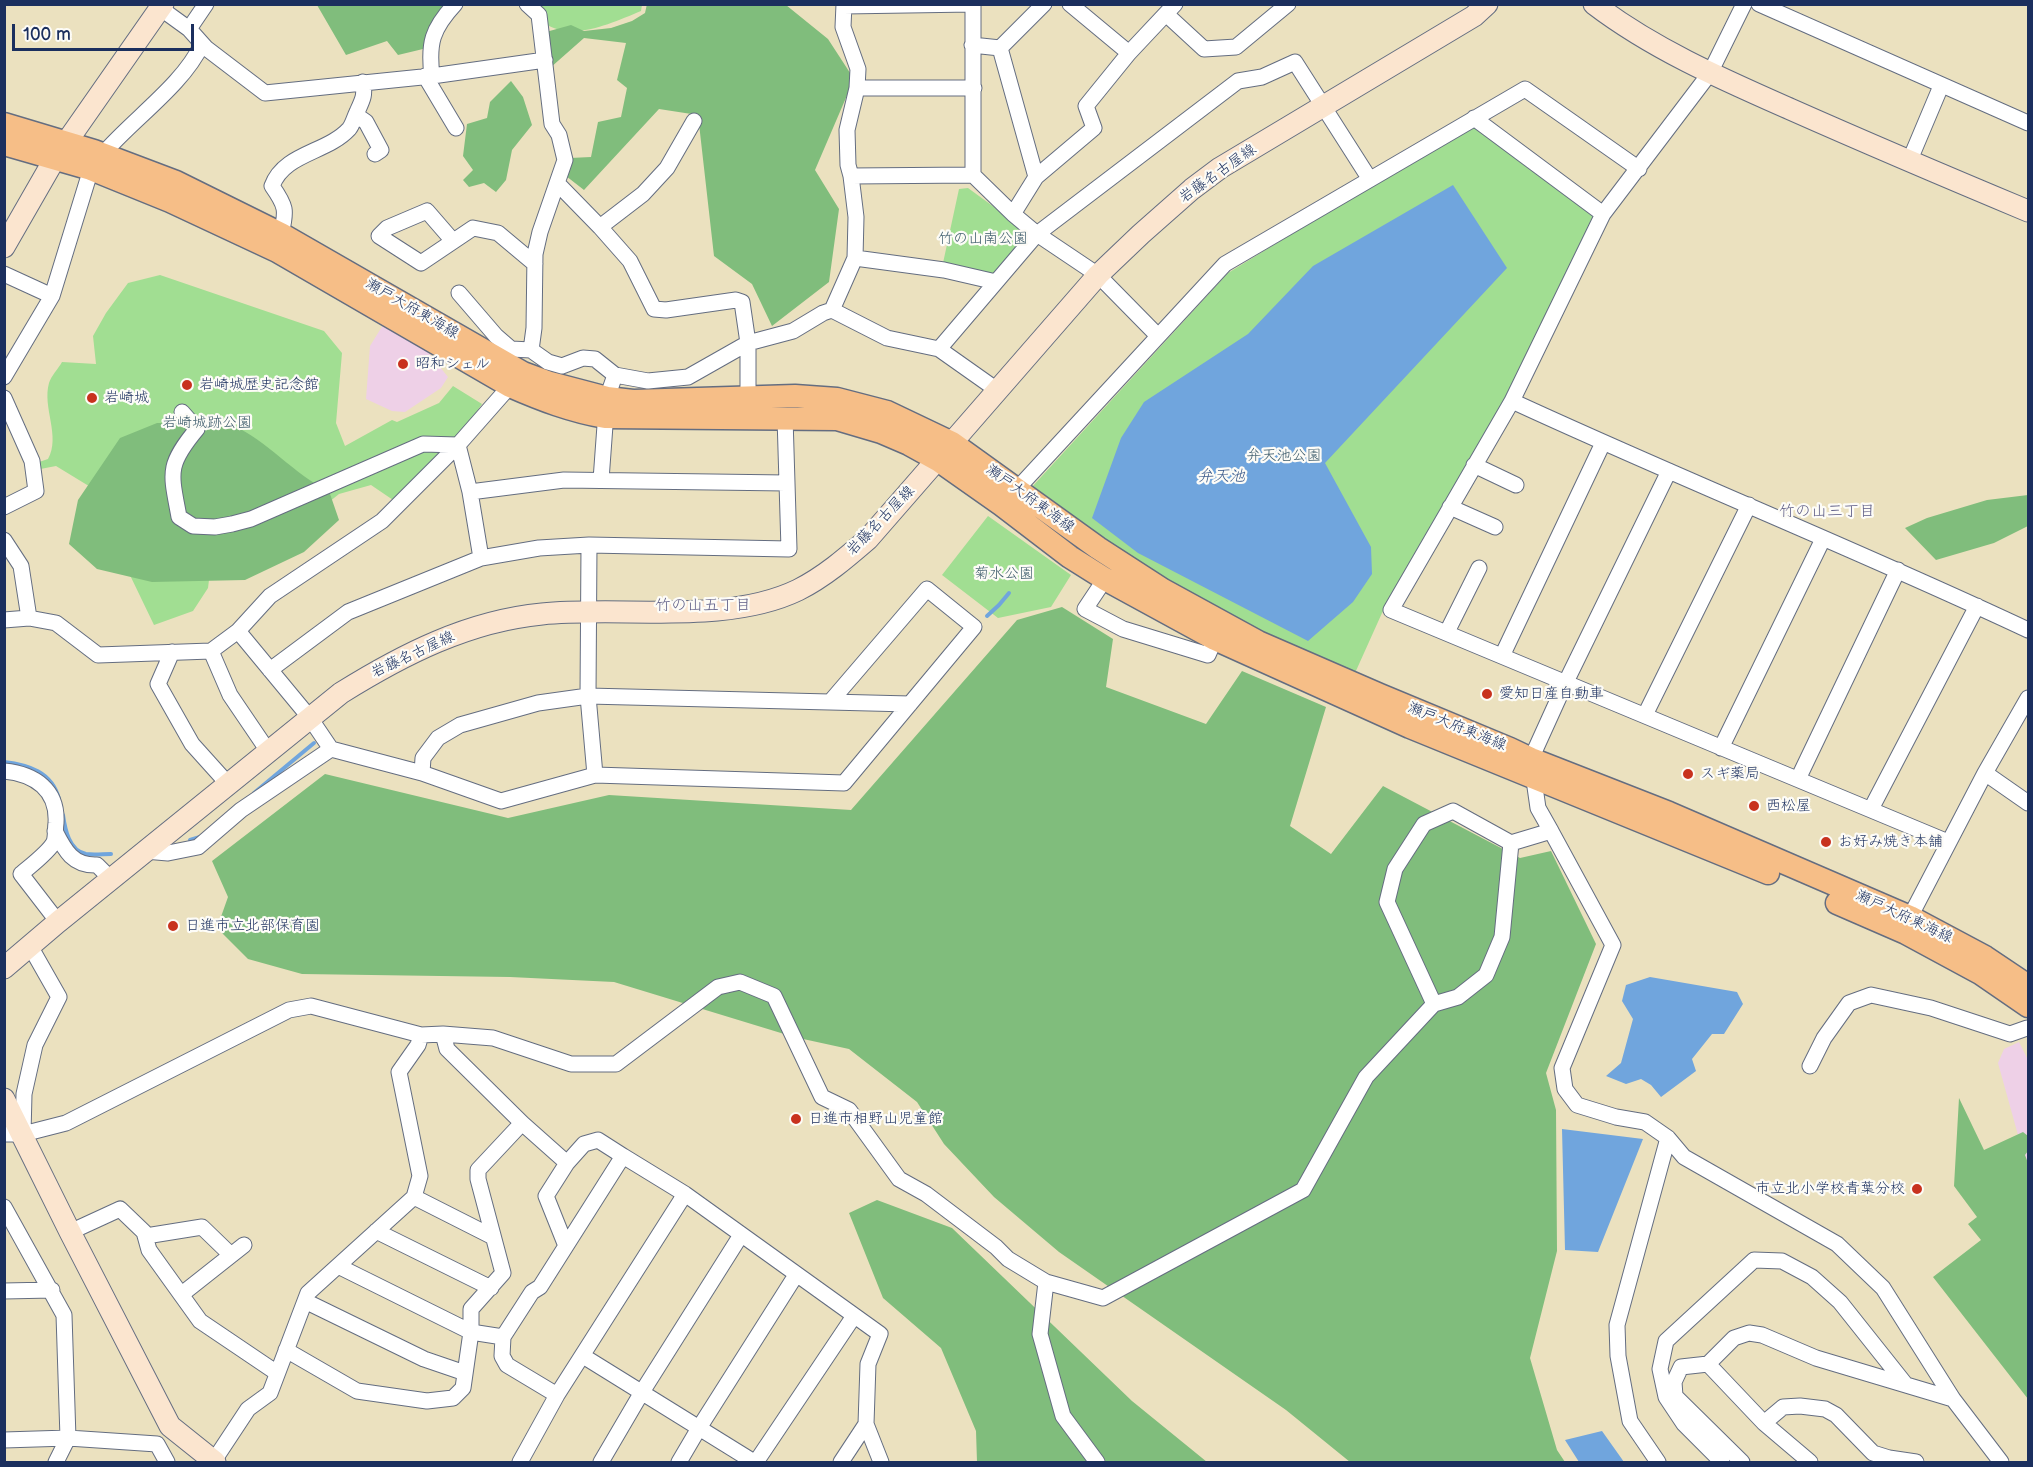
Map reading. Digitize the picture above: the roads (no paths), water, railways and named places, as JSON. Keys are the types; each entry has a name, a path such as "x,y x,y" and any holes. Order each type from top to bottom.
{"main road":[{"name":"岩藤名古屋線","path":"4,968 58,921 340,693 389,663 440,640 484,625 540,614 588,611 710,610 757,605 798,590 836,567 868,539 1098,275 1141,234 1220,168 1474,16 1487,4"},
{"path":"1594,4 1612,19 1710,73 1909,162 2028,211"},
{"path":"4,247 60,151 161,6"},
{"name":"瀬戸大府東海線","path":"4,124 60,151 176,182 280,234 523,373 606,408 837,419 881,432 909,444 938,460 1070,557 1105,579 1215,639 1400,723 1669,813 1910,917 1985,957 2025,997"},
{"name":"瀬戸大府東海線","path":"4,144 60,151"},
{"name":"瀬戸大府東海線","path":"97,162 170,201 277,251 510,386 577,412 633,401 748,396 837,399 887,412 952,443 1098,548 1163,590 1258,642 1533,769 1906,933 2025,997"},
{"path":"4,1099 14,1134 70,1232 170,1426 214,1462"}],"street":[{"path":"189,29 206,4"},
{"path":"455,4 440,20 432,38 428,76 456,128"},
{"path":"528,4 539,15 552,124 559,135 565,160 540,232 535,254 534,328 531,350"},
{"path":"832,310 855,258 855,217 848,165 847,130 857,88 858,69 843,27 844,5 973,4 973,175"},
{"path":"1000,48 1044,4"},
{"path":"1070,4 1129,53"},
{"path":"1013,214 1036,177 1094,129 1086,106 1129,53 1171,9 1204,49 1236,47 1288,4"},
{"path":"1744,4 1710,73 1603,214 1512,401 1391,610 1948,842"},
{"path":"1759,4 2028,123"},
{"path":"161,6 189,29 202,44 265,93 428,76 545,60"},
{"path":"4,376 52,296 97,162 119,135 190,66 202,44"},
{"path":"972,45 1000,48"},
{"path":"1000,48 1036,177"},
{"path":"939,349 1037,234 1238,81 1262,77 1295,62 1369,178"},
{"path":"280,234 286,215 285,204 272,186 276,174 292,162 344,134 351,126 365,95 363,81"},
{"path":"1909,162 1941,86"},
{"path":"857,88 974,88"},
{"path":"1017,489 1225,264 1525,89 1639,169"},
{"path":"356,115 366,123 381,150 375,154"},
{"path":"1474,118 1603,214"},
{"path":"600,226 643,194 667,168 694,121"},
{"path":"851,176 973,175 1037,234 1098,275 1158,336"},
{"path":"558,184 600,226 630,261 654,309 666,310 736,300 742,302 748,343 748,396"},
{"path":"453,241 473,228 498,233 535,264"},
{"path":"855,258 944,270 996,282"},
{"path":"4,274 52,296"},
{"path":"459,293 496,336 511,349 531,350 548,362 562,366 583,358 595,359 615,375 648,381 688,377 748,343 793,331 832,310 887,338 939,349 997,390"},
{"path":"601,480 606,408 615,375"},
{"path":"4,620 28,618 56,623 98,655 211,651 238,631 270,596 382,521 458,445 510,386"},
{"path":"4,398 32,461 36,491 4,507"},
{"path":"1512,401 1603,443 1898,570 2028,630"},
{"path":"182,412 197,429 180,450 172,470 173,486 179,517 193,526 215,527 251,519 423,444 458,445"},
{"path":"270,670 348,612 481,558 539,548 589,545 789,549 784,417"},
{"path":"1502,656 1603,443"},
{"path":"458,445 470,492 481,558"},
{"path":"1474,465 1516,485"},
{"path":"1669,471 1565,684 1533,769 1538,808 1613,945 1562,1068 1565,1089 1577,1105 1616,1117 1645,1122 1668,1138 1684,1156 1837,1244 1883,1287 1953,1399 2001,1462"},
{"path":"470,492 564,480 786,483"},
{"path":"1645,716 1749,505"},
{"path":"1450,507 1495,527"},
{"path":"1721,748 1823,539"},
{"path":"4,540 21,566 28,618"},
{"path":"589,545 588,696 595,775"},
{"path":"1447,632 1479,568"},
{"path":"1798,779 1898,570"},
{"path":"1105,579 1085,609 1123,629 1208,655 1215,639"},
{"path":"238,631 310,718 331,749 422,773 501,801 595,775 844,783 974,627 927,589 831,701"},
{"path":"1871,809 1977,606"},
{"path":"211,651 230,695 268,752"},
{"path":"172,652 158,684 192,744 228,784"},
{"path":"422,773 423,758 438,738 460,725 538,703 588,696 910,704"},
{"path":"1910,917 1985,773 2028,698"},
{"path":"145,851 168,853 198,847 241,810 331,749"},
{"path":"4,771 22,773 38,781 54,802 56,820 54,842 21,874 58,921"},
{"path":"1985,773 2028,802"},
{"path":"1434,1004 1387,902 1395,869 1425,825 1454,811 1511,843 1551,831"},
{"path":"55,831 72,858 84,865 97,865 111,879"},
{"path":"30,946 59,997 35,1045 14,1134 66,1123 290,1010 311,1006 422,1035 443,1034 493,1038 571,1064 616,1064 718,987 740,982 774,996 822,1097 849,1110 899,1179 926,1194 996,1247 1008,1259 1046,1282 1103,1298 1303,1190 1366,1077 1434,1004 1458,998 1486,975 1502,937 1511,843"},
{"path":"1810,1066 1824,1038 1849,1003 1871,994 1931,1008 2010,1034 2028,1029 2017,1010 2025,997"},
{"path":"443,1034 447,1049 522,1123 567,1163"},
{"path":"214,1462 248,1409 270,1393 308,1293 414,1197 420,1176 399,1072 418,1045 422,1035"},
{"path":"286,1350 357,1391 427,1401 453,1398 463,1388 471,1332 471,1309 503,1273 478,1179 478,1170 522,1123"},
{"path":"1658,1462 1630,1421 1618,1356 1617,1325 1668,1138"},
{"path":"566,1246 546,1196 567,1163 584,1144 598,1140 685,1194 880,1334 868,1364 867,1424 881,1462"},
{"path":"557,1395 507,1365 502,1356 503,1337 532,1292 540,1287 623,1156"},
{"path":"519,1462 557,1395 685,1194"},
{"path":"414,1197 493,1237"},
{"path":"4,1207 64,1315 68,1438 56,1462"},
{"path":"70,1232 120,1209 146,1236 149,1250 200,1321 277,1373"},
{"path":"146,1236 202,1227 231,1255"},
{"path":"376,1231 491,1288"},
{"path":"601,1462 642,1392 741,1235"},
{"path":"182,1294 244,1245"},
{"path":"1722,1462 1684,1424 1666,1396 1660,1370 1666,1341 1754,1260 1782,1261 1812,1277 1840,1302 1906,1385"},
{"path":"338,1266 471,1332 503,1337"},
{"path":"679,1462 796,1275"},
{"path":"1046,1282 1040,1334 1063,1416 1097,1462"},
{"path":"4,1291 52,1290"},
{"path":"305,1300 424,1359 465,1373"},
{"path":"583,1356 755,1462 854,1316"},
{"path":"1742,1462 1675,1396 1674,1382 1681,1367 1708,1364 1734,1338 1749,1333 1762,1335 1816,1358 1953,1399"},
{"path":"1708,1364 1764,1423 1810,1462"},
{"path":"1764,1423 1783,1407 1800,1406 1825,1409 1836,1415 1873,1453 1916,1462"},
{"path":"841,1462 867,1424"},
{"path":"157,1444 170,1426"},
{"path":"4,1440 68,1438 157,1444"},
{"path":"157,1444 167,1462"}],"water":[{"name":"弁天池","path":"1453,185 1507,268 1325,463 1371,547 1372,574 1353,602 1308,641 1138,553 1092,518 1121,438 1144,402 1248,334 1313,266"},
{"path":"1650,977 1737,992 1743,1004 1724,1034 1712,1034 1692,1059 1696,1071 1661,1097 1651,1085 1641,1079 1626,1084 1606,1076 1621,1063 1633,1019 1622,1001 1626,985"},
{"path":"1562,1129 1643,1139 1598,1252 1565,1250"},
{"path":"1602,1431 1624,1462 1579,1462 1565,1440"}],"waterway":[{"path":"987,616 1009,593"},
{"path":"254,793 314,743"},
{"path":"4,762 31,768 45,776 56,790 59,799"},
{"path":"63,815 69,839 76,849 86,854 111,854"},
{"path":"190,840 200,837"}],"place":[{"name":"昭和シェル","path":"403,364"},
{"name":"岩崎城歴史記念館","path":"187,385"},
{"name":"岩崎城","path":"92,398"},
{"name":"愛知日産自動車","path":"1487,694"},
{"name":"スギ薬局","path":"1688,774"},
{"name":"西松屋","path":"1754,806"},
{"name":"お好み焼き本舗","path":"1826,842"},
{"name":"日進市立北部保育園","path":"173,926"},
{"name":"日進市相野山児童館","path":"796,1119"},
{"name":"市立北小学校青葉分校","path":"1917,1189"}],"district":[{"name":"竹の山三丁目","path":"1827,512"},
{"name":"竹の山五丁目","path":"703,606"}],"park label":[{"name":"竹の山南公園","path":"983,239"},
{"name":"岩崎城跡公園","path":"207,423"},
{"name":"弁天池公園","path":"1284,456"},
{"name":"菊水公園","path":"1004,574"}]}
